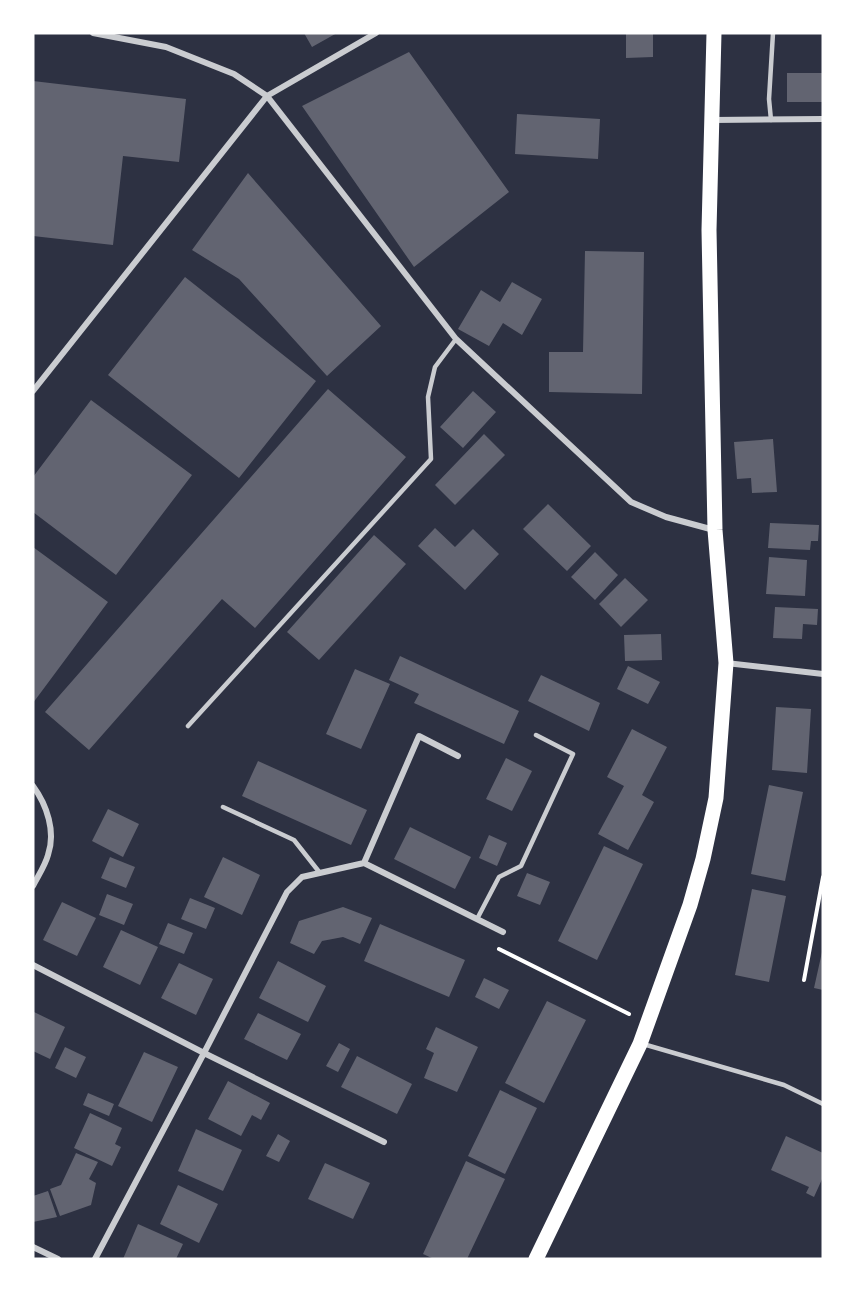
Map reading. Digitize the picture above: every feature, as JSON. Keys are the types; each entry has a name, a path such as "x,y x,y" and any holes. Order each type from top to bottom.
{"main road":[{"path":"536,1259 640,1044 690,905 716,798 726,663 715,530 710,230 714,33"}],"street":[{"path":"93,33 166,47 234,74 267,96 456,339 631,502 666,517 715,530"},
{"path":"33,391 267,96 376,33"},
{"path":"712,120 823,119"},
{"path":"726,663 823,674"},
{"path":"364,863 419,736 459,756"},
{"path":"33,786 44,801 51,831 49,855 33,886"},
{"path":"94,1259 287,892 302,877 364,863 502,932"},
{"path":"33,965 384,1142"},
{"path":"33,1247 58,1259"}],"lane":[{"path":"771,120 769,99 773,33"},
{"path":"188,726 431,459 428,398 435,367 456,339"},
{"path":"477,919 499,877 521,866 573,754 536,735"},
{"path":"223,807 294,840 320,873"},
{"path":"640,1044 701,1059 784,1084 823,1104"}],"path":[{"path":"804,980 823,877"},
{"path":"502,932 495,947 648,1023"}],"building":[{"path":"304,33 337,33 312,47"},
{"path":"626,33 653,33 653,57 626,58"},
{"path":"409,52 509,192 414,267 302,106"},
{"path":"787,73 823,73 823,102 787,102"},
{"path":"33,81 186,99 179,162 123,156 113,245 33,236"},
{"path":"517,114 600,119 598,159 515,154"},
{"path":"248,173 381,326 327,376 239,279 192,250"},
{"path":"585,251 644,252 642,394 549,392 549,352 583,352"},
{"path":"185,277 316,381 239,478 108,375"},
{"path":"512,282 542,299 522,335 503,323 489,346 458,329 481,290 500,302"},
{"path":"328,389 406,457 255,628 222,599 89,750 45,712"},
{"path":"473,391 496,412 463,448 440,427"},
{"path":"91,400 192,475 116,575 33,512 33,477"},
{"path":"484,434 505,455 455,505 435,485"},
{"path":"773,439 777,492 752,493 751,478 737,479 734,442"},
{"path":"548,504 591,546 567,571 523,529"},
{"path":"770,523 819,525 818,541 811,541 810,550 768,548"},
{"path":"435,528 455,547 473,529 499,554 465,590 418,546"},
{"path":"374,535 406,564 319,660 287,632"},
{"path":"33,547 108,602 33,703"},
{"path":"595,552 618,575 595,600 571,577"},
{"path":"769,557 807,560 805,596 766,594"},
{"path":"625,578 648,600 621,627 599,604"},
{"path":"775,607 818,609 817,625 803,624 802,639 773,638"},
{"path":"661,634 662,660 625,661 624,635"},
{"path":"400,656 519,711 504,744 414,703 419,694 389,680"},
{"path":"628,666 660,682 648,704 617,689"},
{"path":"355,669 390,684 361,749 326,734"},
{"path":"541,675 600,703 589,731 528,701"},
{"path":"776,707 811,709 807,773 772,770"},
{"path":"632,729 667,747 642,795 654,802 628,850 598,834 624,786 607,777"},
{"path":"506,758 532,771 512,811 486,799"},
{"path":"258,761 367,810 351,845 242,796"},
{"path":"769,785 803,792 785,881 751,874"},
{"path":"108,809 139,824 123,857 92,841"},
{"path":"410,827 471,857 455,889 394,859"},
{"path":"489,835 507,843 497,866 479,858"},
{"path":"604,846 643,864 597,960 558,941"},
{"path":"110,857 135,867 126,888 101,878"},
{"path":"223,857 260,875 242,915 204,897"},
{"path":"527,873 550,882 540,905 517,896"},
{"path":"752,889 786,896 769,982 735,975"},
{"path":"107,894 133,904 124,925 99,915"},
{"path":"190,898 215,908 206,929 181,919"},
{"path":"62,902 96,918 77,956 43,940"},
{"path":"343,907 372,918 360,944 343,937 322,941 314,954 290,943 299,921"},
{"path":"168,923 193,933 184,954 159,944"},
{"path":"380,924 465,960 449,997 364,961"},
{"path":"121,930 158,947 140,985 103,967"},
{"path":"823,952 823,990 814,988"},
{"path":"278,961 326,986 308,1022 259,998"},
{"path":"179,963 213,979 196,1015 161,998"},
{"path":"484,978 509,990 499,1009 475,997"},
{"path":"547,1001 586,1020 544,1103 505,1083"},
{"path":"34,1012 65,1027 50,1059 33,1051"},
{"path":"258,1013 301,1034 287,1060 244,1039"},
{"path":"436,1027 478,1047 457,1092 424,1078 434,1053 426,1049"},
{"path":"339,1043 350,1049 338,1072 326,1066"},
{"path":"65,1047 86,1057 76,1078 55,1068"},
{"path":"144,1052 178,1067 152,1122 118,1106"},
{"path":"357,1056 412,1084 397,1114 341,1087"},
{"path":"228,1081 270,1103 261,1120 252,1115 241,1136 208,1119"},
{"path":"500,1090 537,1108 505,1174 468,1156"},
{"path":"88,1093 114,1104 109,1116 83,1105"},
{"path":"90,1113 122,1128 115,1144 121,1147 112,1166 74,1148"},
{"path":"196,1129 242,1150 223,1191 178,1171"},
{"path":"278,1134 290,1141 279,1162 266,1156"},
{"path":"786,1136 823,1153 823,1177 814,1197 806,1193 809,1187 771,1170"},
{"path":"76,1153 98,1162 89,1179 96,1183 91,1205 60,1216 50,1189 61,1185"},
{"path":"466,1161 505,1179 467,1259 434,1259 423,1254"},
{"path":"325,1163 370,1183 353,1219 308,1199"},
{"path":"178,1185 218,1204 199,1243 160,1224"},
{"path":"48,1191 57,1217 33,1222 33,1196"},
{"path":"138,1224 183,1244 176,1259 123,1259"}]}
